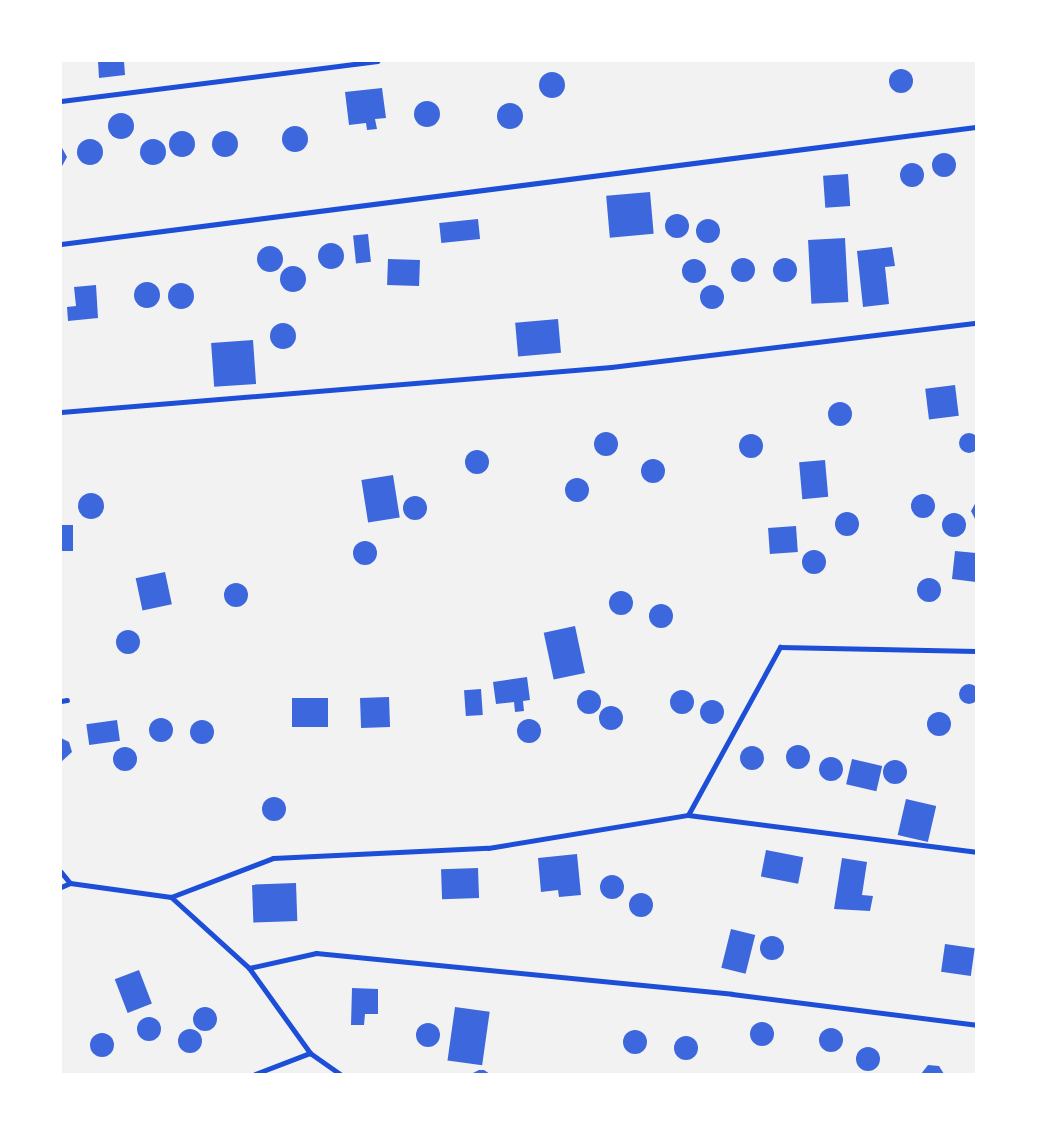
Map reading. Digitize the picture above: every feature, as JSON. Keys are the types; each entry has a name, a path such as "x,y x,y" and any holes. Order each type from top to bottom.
{"street":[{"path":"61,101 377,61"},
{"path":"61,244 976,127"},
{"path":"61,412 611,367 976,323"},
{"path":"688,815 780,647 976,651"},
{"path":"61,887 70,883 170,897 273,858 488,848 688,815 976,852"},
{"path":"61,872 70,883"},
{"path":"170,897 249,968 310,1053 340,1074"},
{"path":"249,968 316,953 732,994 976,1025"},
{"path":"255,1074 310,1053"}],"building":[{"path":"98,61 124,61 125,75 99,78"},
{"path":"901,69 910,72 913,81 910,90 901,93 892,90 889,81 892,72"},
{"path":"552,72 561,76 565,85 561,94 552,98 543,94 539,85 543,76"},
{"path":"382,88 386,118 375,119 377,129 367,130 366,123 349,125 345,92"},
{"path":"427,101 436,105 440,114 436,123 427,127 418,123 414,114 418,105"},
{"path":"510,103 519,107 523,116 519,125 510,129 501,125 497,116 501,107"},
{"path":"121,113 130,117 134,126 130,135 121,139 112,135 108,126 112,117"},
{"path":"295,126 304,130 308,139 304,148 295,152 286,148 282,139 286,130"},
{"path":"182,131 191,135 195,144 191,153 182,157 173,153 169,144 173,135"},
{"path":"225,131 234,135 238,144 234,153 225,157 216,153 212,144 216,135"},
{"path":"90,139 99,143 103,152 99,161 90,165 81,161 77,152 81,143"},
{"path":"153,139 162,143 166,152 162,161 153,165 144,161 140,152 144,143"},
{"path":"61,146 67,157 61,168"},
{"path":"944,153 949,154 955,160 955,170 949,176 944,177 939,176 933,170 932,165 933,160 939,154"},
{"path":"912,163 921,166 924,175 921,184 912,187 903,184 900,175 903,166"},
{"path":"848,174 850,206 825,208 823,176"},
{"path":"650,192 654,234 610,238 606,196"},
{"path":"677,214 682,215 688,221 688,231 682,237 677,238 672,237 666,231 665,226 666,221 672,215"},
{"path":"478,219 480,239 441,243 439,223"},
{"path":"708,219 717,222 720,231 717,240 708,243 699,240 696,231 699,222"},
{"path":"368,234 371,262 356,263 353,236"},
{"path":"845,238 848,302 811,304 808,240"},
{"path":"331,243 340,247 344,256 340,265 331,269 322,265 318,256 322,247"},
{"path":"270,246 279,250 283,259 279,268 270,272 261,268 257,259 261,250"},
{"path":"892,247 895,266 885,267 889,304 863,307 857,251"},
{"path":"743,258 752,261 755,270 752,279 743,282 734,279 731,270 734,261"},
{"path":"785,258 790,259 796,265 796,275 790,281 785,282 780,281 774,275 773,270 774,265 780,259"},
{"path":"388,259 420,260 419,286 387,285"},
{"path":"694,259 699,260 705,266 705,276 699,282 694,283 689,282 683,276 682,271 683,266 689,260"},
{"path":"293,266 302,270 306,279 302,288 293,292 284,288 280,279 284,270"},
{"path":"147,282 156,286 160,295 156,304 147,308 138,304 134,295 138,286"},
{"path":"181,283 190,287 194,296 190,305 181,309 172,305 168,296 172,287"},
{"path":"96,285 98,318 68,321 67,307 76,306 74,287"},
{"path":"712,285 717,286 723,292 723,302 717,308 712,309 707,308 701,302 700,297 701,292 707,286"},
{"path":"558,319 561,353 518,357 515,323"},
{"path":"283,323 292,327 296,336 292,345 283,349 274,345 270,336 274,327"},
{"path":"253,340 256,384 214,387 211,343"},
{"path":"955,385 959,416 929,419 925,389"},
{"path":"840,402 849,405 852,414 849,423 840,426 831,423 828,414 831,405"},
{"path":"606,432 611,433 617,439 617,449 611,455 606,456 601,455 595,449 594,444 595,439 601,433"},
{"path":"969,433 976,436 979,443 976,450 969,453 962,450 959,443 962,436"},
{"path":"751,434 756,435 762,441 762,451 756,457 751,458 746,457 740,451 739,446 740,441 746,435"},
{"path":"477,450 482,451 488,457 488,467 482,473 477,474 472,473 466,467 465,462 466,457 472,451"},
{"path":"653,459 662,462 665,471 662,480 653,483 644,480 641,471 644,462"},
{"path":"825,460 828,497 802,499 799,462"},
{"path":"393,475 400,517 368,522 361,480"},
{"path":"577,478 582,479 588,485 588,495 582,501 577,502 572,501 566,495 565,490 566,485 572,479"},
{"path":"91,493 100,497 104,506 100,515 91,519 82,515 78,506 82,497"},
{"path":"923,494 928,495 934,501 934,511 928,517 923,518 918,517 912,511 911,506 912,501 918,495"},
{"path":"415,496 424,499 427,508 424,517 415,520 406,517 403,508 406,499"},
{"path":"976,502 976,521 971,511"},
{"path":"847,512 852,513 858,519 858,529 852,535 847,536 842,535 836,529 835,524 836,519 842,513"},
{"path":"954,513 963,516 966,525 963,534 954,537 945,534 942,525 945,516"},
{"path":"61,525 73,525 73,551 61,551"},
{"path":"796,526 798,552 770,554 768,528"},
{"path":"365,541 370,542 376,548 376,558 370,564 365,565 360,564 354,558 353,553 354,548 360,542"},
{"path":"814,550 823,553 826,562 823,571 814,574 805,571 802,562 805,553"},
{"path":"955,551 976,553 976,582 952,579"},
{"path":"165,572 172,604 143,611 136,578"},
{"path":"929,578 938,581 941,590 938,599 929,602 920,599 917,590 920,581"},
{"path":"236,583 241,584 247,590 247,600 241,606 236,607 231,606 225,600 224,595 225,590 231,584"},
{"path":"621,591 626,592 632,598 632,608 626,614 621,615 616,614 610,608 609,603 610,598 616,592"},
{"path":"661,604 666,605 672,611 672,621 666,627 661,628 656,627 650,621 649,616 650,611 656,605"},
{"path":"575,626 585,673 554,680 544,633"},
{"path":"128,630 133,631 139,637 139,647 133,653 128,654 123,653 117,647 116,642 117,637 123,631"},
{"path":"527,677 530,700 523,701 524,711 515,712 514,702 496,704 493,682"},
{"path":"969,684 976,687 979,694 976,701 969,704 962,701 959,694 962,687"},
{"path":"481,689 483,715 466,716 464,690"},
{"path":"589,690 594,691 600,697 600,707 594,713 589,714 584,713 578,707 577,702 578,697 584,691"},
{"path":"682,690 687,691 693,697 693,707 687,713 682,714 677,713 671,707 670,702 671,697 677,691"},
{"path":"389,697 390,727 361,728 360,698"},
{"path":"292,698 328,698 328,727 292,727"},
{"path":"712,700 717,701 723,707 723,717 717,723 712,724 707,723 701,717 700,712 701,707 707,701"},
{"path":"611,706 620,709 623,718 620,727 611,730 602,727 599,718 602,709"},
{"path":"939,712 944,713 950,719 950,729 944,735 939,736 934,735 928,729 927,724 928,719 934,713"},
{"path":"161,718 170,721 173,730 170,739 161,742 152,739 149,730 152,721"},
{"path":"529,719 538,722 541,731 538,740 529,743 520,740 517,731 520,722"},
{"path":"117,720 120,741 89,745 86,724"},
{"path":"202,720 207,721 213,727 213,737 207,743 202,744 197,743 191,737 190,732 191,727 197,721"},
{"path":"61,738 69,742 72,752 61,762"},
{"path":"798,745 803,746 809,752 809,762 803,768 798,769 793,768 787,762 786,757 787,752 793,746"},
{"path":"752,746 757,747 763,753 763,763 757,769 752,770 747,769 741,763 740,758 741,753 747,747"},
{"path":"125,747 130,748 136,754 136,764 130,770 125,771 120,770 114,764 113,759 114,754 120,748"},
{"path":"831,757 836,758 842,764 842,774 836,780 831,781 826,780 820,774 819,769 820,764 826,758"},
{"path":"852,759 882,766 876,791 846,784"},
{"path":"895,760 900,761 906,767 906,777 900,783 895,784 890,783 884,777 883,772 884,767 890,761"},
{"path":"274,797 279,798 285,804 285,814 279,820 274,821 269,820 263,814 262,809 263,804 269,798"},
{"path":"906,799 936,806 928,842 898,835"},
{"path":"766,850 803,857 798,884 761,877"},
{"path":"577,854 581,895 559,897 558,890 541,892 538,858"},
{"path":"842,858 867,862 862,895 873,896 870,911 834,909"},
{"path":"478,868 479,898 442,899 441,869"},
{"path":"612,875 621,878 624,887 621,896 612,899 603,896 600,887 603,878"},
{"path":"296,883 297,921 253,923 252,885"},
{"path":"641,893 646,894 652,900 652,910 646,916 641,917 636,916 630,910 629,905 630,900 636,894"},
{"path":"731,929 755,935 746,974 721,968"},
{"path":"772,936 781,939 784,948 781,957 772,960 763,957 760,948 763,939"},
{"path":"945,944 975,948 971,976 941,972"},
{"path":"139,970 152,1004 128,1013 115,979"},
{"path":"352,988 378,989 378,1014 365,1014 364,1025 351,1025"},
{"path":"205,1007 214,1010 217,1019 214,1028 205,1031 196,1028 193,1019 196,1010"},
{"path":"455,1007 490,1012 482,1065 447,1060"},
{"path":"149,1017 154,1018 160,1024 160,1034 154,1040 149,1041 144,1040 138,1034 137,1029 138,1024 144,1018"},
{"path":"762,1022 771,1025 774,1034 771,1043 762,1046 753,1043 750,1034 753,1025"},
{"path":"428,1023 437,1026 440,1035 437,1044 428,1047 419,1044 416,1035 419,1026"},
{"path":"831,1028 840,1031 843,1040 840,1049 831,1052 822,1049 819,1040 822,1031"},
{"path":"190,1029 199,1032 202,1041 199,1050 190,1053 181,1050 178,1041 181,1032"},
{"path":"635,1030 644,1033 647,1042 644,1051 635,1054 626,1051 623,1042 626,1033"},
{"path":"102,1033 107,1034 113,1040 113,1050 107,1056 102,1057 97,1056 91,1050 90,1045 91,1040 97,1034"},
{"path":"686,1036 691,1037 697,1043 697,1053 691,1059 686,1060 681,1059 675,1053 674,1048 675,1043 681,1037"},
{"path":"868,1047 873,1048 879,1054 879,1064 873,1070 868,1071 863,1070 857,1064 856,1059 857,1054 863,1048"},
{"path":"928,1065 939,1066 944,1074 921,1074"},
{"path":"484,1070 490,1074 471,1074"}]}
